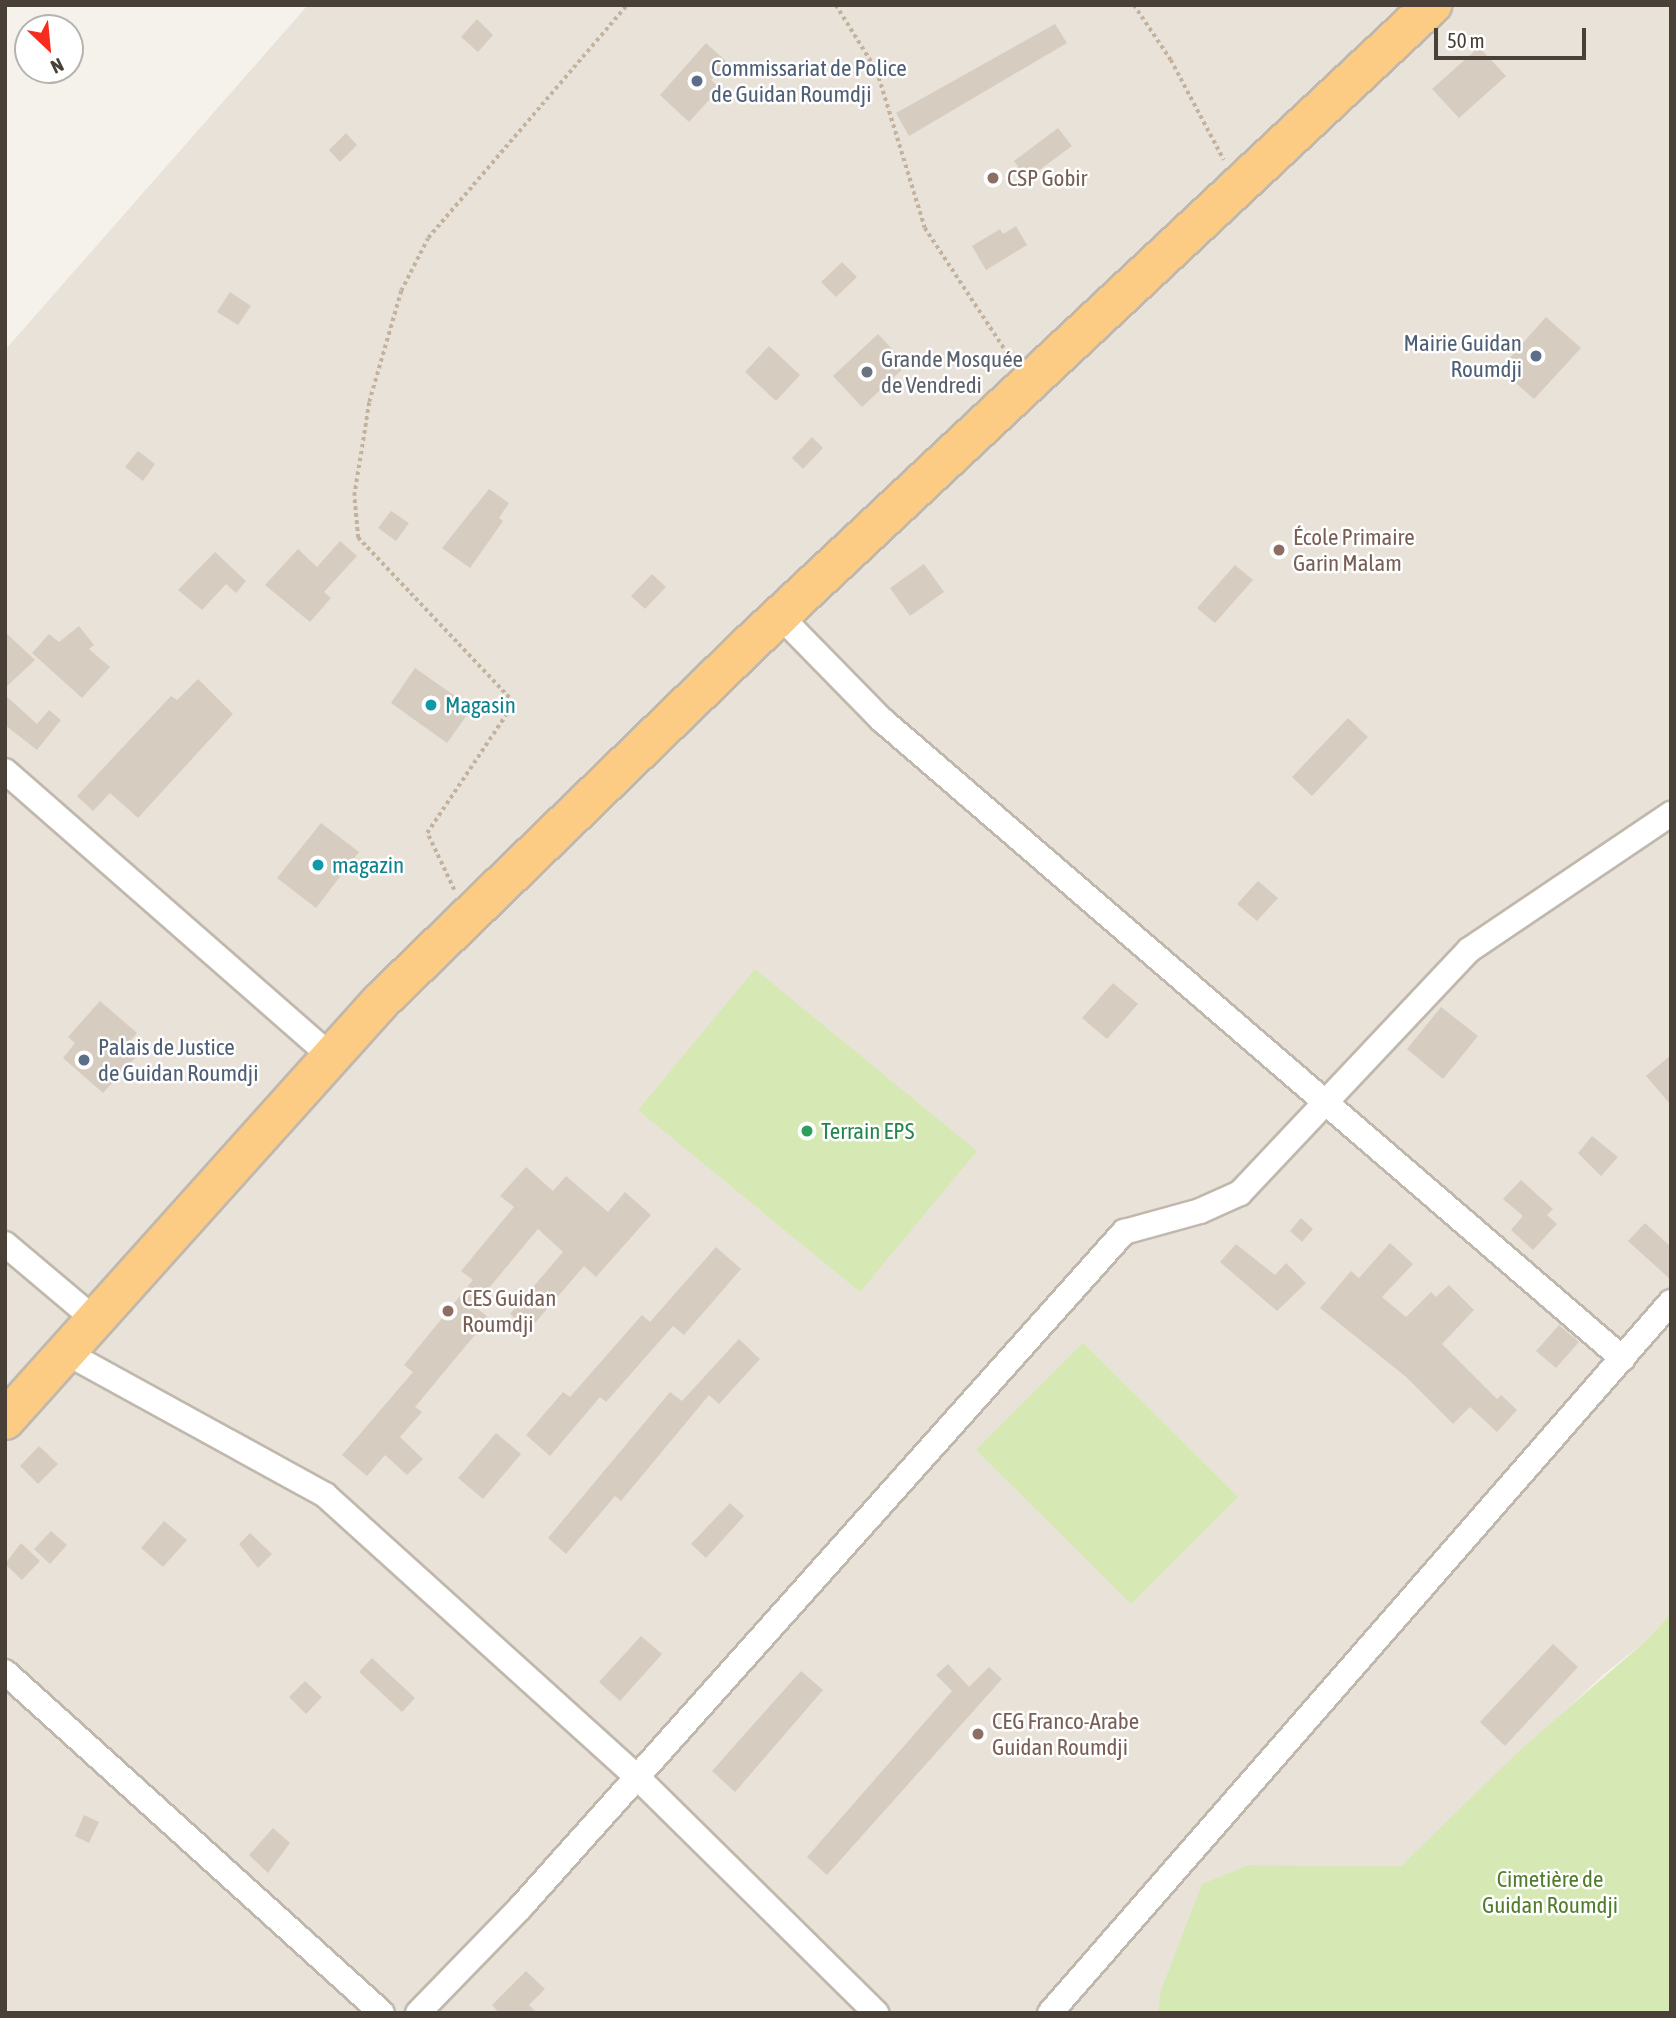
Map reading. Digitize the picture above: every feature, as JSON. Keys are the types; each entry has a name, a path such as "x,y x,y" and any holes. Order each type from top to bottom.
{"highway":[{"path":"5,1420 331,1056 468,917 780,616 1432,5"}],"street":[{"path":"780,616 882,720 1623,1359"},
{"path":"5,771 331,1056"},
{"path":"418,2013 520,1908 635,1775 1124,1233 1200,1211 1240,1193 1329,1103 1469,950 1671,814"},
{"path":"5,1244 94,1319"},
{"path":"1050,2013 1671,1302"},
{"path":"65,1352 326,1495 635,1775 876,2013"},
{"path":"5,1672 383,2013"}],"path":[{"path":"468,917 427,833 514,703 358,538 355,496 369,402 401,291 428,238 627,5"},
{"path":"836,5 877,71 925,228 1028,384"},
{"path":"1134,5 1171,60 1239,187"}],"shaded area":[{"path":"308,5 1671,5 1671,1613 1649,1638 1603,1675 1401,1866 1249,1865 1160,1993 1158,2013 5,2013 5,350"}],"green space":[{"name":"Terrain EPS","path":"755,969 977,1151 860,1292 638,1110"},
{"path":"1083,1343 1238,1497 1131,1604 976,1450"},
{"name":"Cimetière de Guidan Roumdji","path":"1671,1613 1671,2013 1158,2013 1160,1993 1202,1884 1249,1865 1401,1866 1520,1750 1649,1638"}],"building":[{"path":"477,19 493,35 478,52 461,37"},
{"path":"1055,24 1067,43 909,136 896,113"},
{"path":"706,43 727,62 711,80 720,88 689,122 660,95"},
{"path":"1479,47 1506,76 1459,118 1432,89"},
{"path":"1058,128 1072,146 1027,179 1014,161"},
{"path":"346,133 357,145 340,162 329,150"},
{"path":"1016,226 1027,245 986,270 972,246 1000,229 1003,234"},
{"path":"842,262 857,277 836,297 821,282"},
{"path":"230,292 251,306 238,325 217,312"},
{"path":"1546,317 1581,348 1534,399 1500,369"},
{"path":"878,334 907,365 862,407 833,376"},
{"path":"769,346 800,375 776,401 745,372"},
{"path":"812,437 823,448 803,469 792,458"},
{"path":"138,451 155,464 143,481 125,467"},
{"path":"489,489 509,503 499,518 503,521 470,568 442,548"},
{"path":"391,511 409,523 396,541 378,528"},
{"path":"340,541 357,556 324,592 331,598 310,622 265,585 298,549 317,567"},
{"path":"215,552 246,581 236,593 226,584 202,610 178,590"},
{"path":"924,564 944,592 910,616 890,588"},
{"path":"1235,565 1253,580 1215,623 1197,608"},
{"path":"652,574 666,587 645,609 631,596"},
{"path":"79,626 94,645 89,649 110,667 82,698 32,653 49,634 59,642"},
{"path":"5,632 35,660 5,688"},
{"name":"Magasin","path":"415,668 472,708 447,743 391,703"},
{"path":"198,679 233,714 138,818 110,793 93,811 77,796 171,696 177,700"},
{"path":"5,695 37,724 49,710 61,720 37,750 5,725"},
{"path":"1348,718 1368,737 1312,796 1292,777"},
{"name":"magazin","path":"321,823 359,852 316,908 277,878"},
{"path":"1258,881 1278,898 1257,921 1237,904"},
{"path":"1113,983 1138,1004 1107,1039 1082,1018"},
{"path":"100,1001 137,1033 125,1047 136,1057 103,1093 63,1058 75,1043 68,1037"},
{"path":"1441,1007 1478,1036 1443,1079 1407,1049"},
{"path":"1671,1055 1671,1105 1646,1076"},
{"path":"1592,1136 1618,1157 1601,1176 1578,1153"},
{"path":"526,1167 553,1191 566,1176 608,1212 625,1192 651,1215 596,1277 584,1266 529,1330 510,1314 563,1252 538,1229 474,1306 489,1318 415,1407 422,1412 400,1437 423,1459 407,1475 385,1455 367,1476 342,1455 413,1372 404,1365 473,1280 461,1271 514,1207 500,1196"},
{"path":"1521,1180 1553,1209 1547,1215 1557,1224 1533,1250 1511,1230 1523,1216 1503,1199"},
{"path":"1301,1218 1313,1229 1302,1242 1290,1231"},
{"path":"1645,1223 1671,1247 1671,1280 1628,1241"},
{"path":"1390,1243 1413,1264 1382,1297 1406,1317 1431,1292 1436,1297 1449,1285 1474,1310 1442,1344 1497,1399 1501,1395 1517,1410 1497,1432 1470,1407 1453,1424 1405,1376 1320,1308 1351,1271 1359,1278"},
{"path":"1236,1244 1275,1275 1286,1263 1306,1283 1277,1311 1220,1262"},
{"path":"716,1247 741,1269 684,1335 673,1326 606,1402 600,1397 550,1456 526,1435 563,1392 570,1397 642,1315 650,1322"},
{"path":"1559,1325 1579,1342 1556,1368 1536,1351"},
{"path":"739,1339 760,1359 719,1404 709,1395 621,1501 615,1496 566,1554 548,1538 670,1392 682,1401"},
{"path":"496,1433 521,1454 483,1499 458,1478"},
{"path":"39,1446 58,1464 38,1484 20,1466"},
{"path":"730,1503 744,1516 706,1558 691,1544"},
{"path":"164,1521 187,1540 163,1567 141,1548"},
{"path":"51,1531 67,1545 50,1564 34,1549"},
{"path":"250,1533 272,1554 258,1568 239,1544"},
{"path":"21,1543 40,1561 22,1580 5,1564"},
{"path":"641,1636 662,1654 620,1701 599,1682"},
{"path":"1553,1644 1578,1667 1505,1746 1480,1722"},
{"path":"372,1658 415,1698 402,1712 359,1672"},
{"path":"948,1664 969,1687 989,1667 1002,1679 827,1875 807,1857 952,1691 936,1675"},
{"path":"801,1671 823,1690 735,1792 712,1771"},
{"path":"305,1681 322,1697 306,1714 289,1697"},
{"path":"84,1815 99,1822 89,1843 75,1836"},
{"path":"273,1828 290,1843 268,1873 249,1855"},
{"path":"526,1971 545,1989 529,2005 537,2013 499,2013 492,2005"}],"place":[{"name":"Commissariat de Police de Guidan Roumdji","path":"697,81"},
{"name":"CSP Gobir","path":"993,178"},
{"name":"Mairie Guidan Roumdji","path":"1536,356"},
{"name":"Grande Mosquée de Vendredi","path":"867,372"},
{"name":"École Primaire Garin Malam","path":"1279,550"},
{"name":"Magasin","path":"431,705"},
{"name":"magazin","path":"318,865"},
{"name":"Palais de Justice de Guidan Roumdji","path":"84,1060"},
{"name":"Terrain EPS","path":"807,1131"},
{"name":"CES Guidan Roumdji","path":"448,1311"},
{"name":"CEG Franco-Arabe Guidan Roumdji","path":"978,1734"}]}
